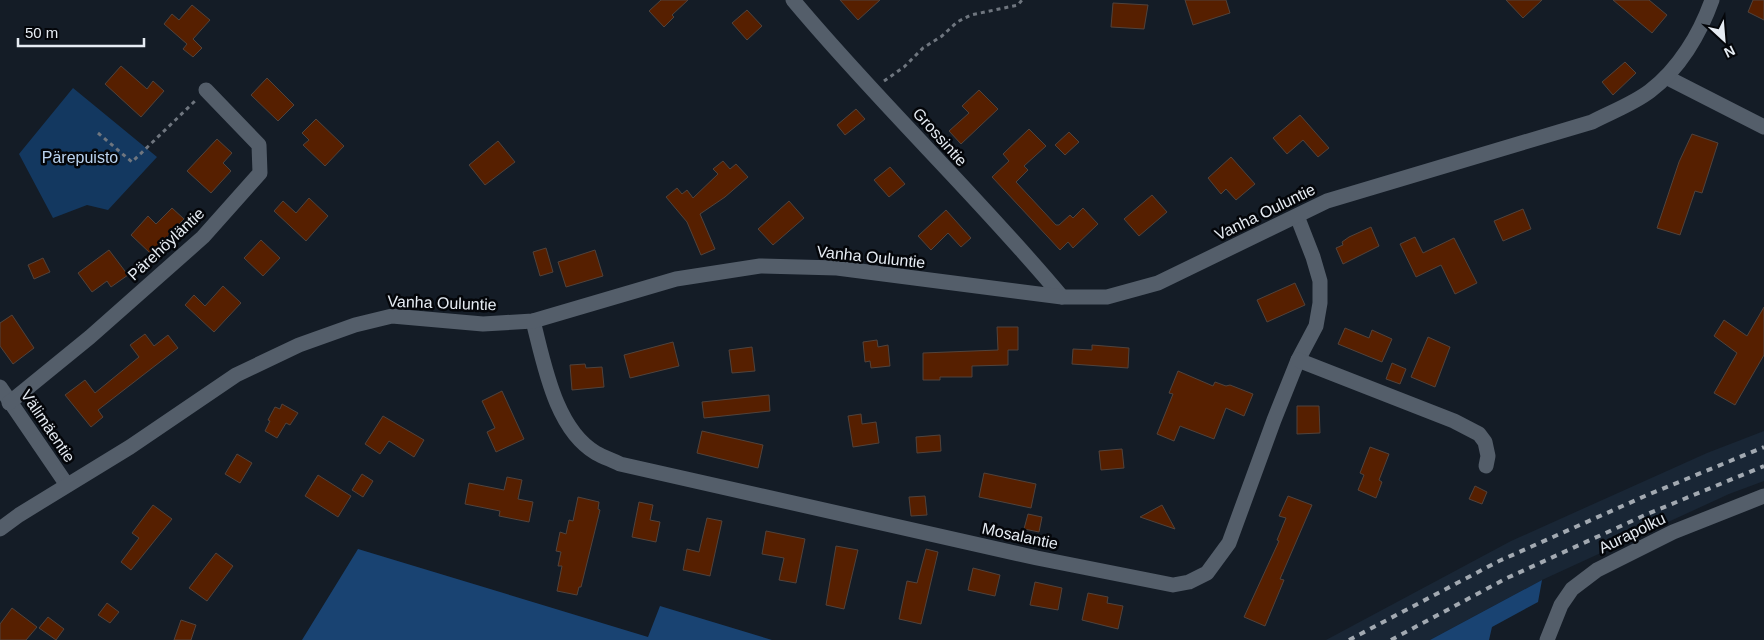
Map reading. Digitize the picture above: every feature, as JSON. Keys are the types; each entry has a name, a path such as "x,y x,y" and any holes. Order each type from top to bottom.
{"street":[{"name":"Grossintie","path":"793,0 872,89 1027,256 1062,297"},
{"name":"Vanha Ouluntie","path":"0,529 130,447 236,374 299,345 392,316 484,324 533,321 676,279 760,266 837,268 1062,297 1107,297 1158,284 1327,201 1592,122 1633,102 1666,77 1693,41 1706,18 1712,0"},
{"path":"1666,77 1764,127"},
{"name":"Pärehöyläntie","path":"10,402 90,337 203,237 260,173 259,145 206,90"},
{"name":"Mosalantie","path":"533,321 551,388 566,418 581,442 596,453 620,464 1037,558 1173,585 1189,582 1207,573 1229,543 1298,360 1316,326 1320,303 1320,288 1314,257 1297,216"},
{"path":"1298,360 1454,421 1479,434 1486,442 1488,456 1486,466"},
{"name":"Välimäentie","path":"0,387 67,485"},
{"name":"Aurapolku","path":"1547,640 1561,605 1572,589 1597,570 1673,532 1764,496"}],"path":[{"path":"872,89 904,67 923,48 958,22 971,15 1018,5 1022,0"},
{"path":"98,133 132,162 206,90"}],"shaded area":[{"path":"1764,431 1764,481 1729,494 1542,580 1430,640 1326,640 1511,541 1707,453"},
{"path":"358,549 648,637 660,606 772,640 302,640"},
{"path":"1542,580 1538,602 1492,627 1489,640 1430,640"}],"green space":[{"name":"Pärepuisto","path":"73,88 157,157 108,210 87,205 53,218 19,154"}],"building":[{"path":"661,0 688,0 672,15 674,17 664,27 649,11"},
{"path":"840,0 880,0 858,20"},
{"path":"1185,0 1226,0 1230,13 1193,25"},
{"path":"1506,0 1542,0 1523,18"},
{"path":"1613,0 1649,0 1667,15 1652,33"},
{"path":"1753,0 1764,0 1764,20 1748,12"},
{"path":"1113,3 1148,5 1144,29 1111,27"},
{"path":"192,5 210,20 193,39 202,48 193,57 183,49 187,44 164,24 172,14 179,20"},
{"path":"747,10 762,26 747,40 732,23"},
{"path":"1625,62 1636,73 1613,95 1602,82"},
{"path":"121,66 147,89 153,81 164,91 141,117 105,84"},
{"path":"267,78 294,105 278,121 251,95"},
{"path":"979,90 998,109 961,144 949,131 969,113 962,106"},
{"path":"856,109 865,119 845,135 837,125"},
{"path":"1300,115 1329,148 1318,157 1303,140 1287,154 1273,138"},
{"path":"316,119 344,146 325,166 303,145 309,140 302,133"},
{"path":"1029,129 1046,146 1024,166 1028,170 1016,182 1056,225 1059,225 1070,215 1073,218 1083,208 1098,224 1073,248 1068,242 1060,250 992,177 1009,161 1003,154"},
{"path":"1069,132 1079,142 1065,155 1055,145"},
{"path":"1692,134 1718,143 1702,193 1695,191 1680,235 1657,228 1679,162"},
{"path":"217,139 232,153 223,163 231,171 211,193 187,171"},
{"path":"498,141 515,162 485,185 469,165"},
{"path":"1231,157 1255,184 1236,200 1226,189 1221,194 1208,178"},
{"path":"723,161 730,169 736,164 748,177 725,197 700,214 715,249 701,255 687,222 666,197 677,188 682,194 687,190 693,198 718,174 713,169"},
{"path":"890,167 905,184 889,197 874,180"},
{"path":"1152,195 1167,212 1139,236 1124,219"},
{"path":"309,198 328,216 306,241 274,211 283,201 296,213"},
{"path":"789,201 804,218 773,245 758,229"},
{"path":"172,208 184,219 151,254 131,235 148,216 156,224"},
{"path":"1523,209 1531,229 1503,241 1494,221"},
{"path":"946,210 971,238 961,247 948,233 931,250 918,236"},
{"path":"1371,227 1379,246 1343,264 1336,248 1343,245 1342,242 1349,237"},
{"path":"1415,237 1423,253 1454,238 1477,283 1455,294 1441,265 1416,277 1400,244"},
{"path":"261,240 280,258 263,276 244,258"},
{"path":"546,248 553,272 540,276 533,252"},
{"path":"109,250 128,275 111,287 107,281 92,292 78,273"},
{"path":"595,250 603,276 566,287 558,262"},
{"path":"43,258 50,272 34,279 28,265"},
{"path":"1295,283 1305,305 1267,322 1257,300"},
{"path":"223,286 241,303 214,332 185,305 194,295 205,306"},
{"path":"1764,307 1764,355 1735,405 1714,393 1737,353 1714,336 1724,320 1747,336"},
{"path":"12,315 34,348 13,364 0,346 0,323"},
{"path":"997,327 1018,327 1018,350 1008,350 1008,365 972,366 972,377 940,377 940,380 923,380 923,353 998,350"},
{"path":"1345,328 1369,338 1372,330 1392,339 1382,362 1338,344"},
{"path":"145,334 154,346 168,335 178,348 98,410 103,417 91,427 65,395 85,380 95,393 139,357 130,345"},
{"path":"1428,337 1450,347 1435,387 1411,377"},
{"path":"877,340 878,347 888,345 890,366 871,368 870,361 865,362 863,342"},
{"path":"673,342 679,366 630,378 624,355"},
{"path":"1092,345 1129,348 1128,368 1072,364 1073,349 1092,350"},
{"path":"752,347 755,371 732,373 729,350"},
{"path":"1392,363 1406,369 1400,384 1386,379"},
{"path":"585,364 586,368 602,367 604,387 572,390 570,365"},
{"path":"1178,371 1213,386 1215,382 1226,386 1230,385 1253,394 1244,416 1226,408 1214,439 1180,426 1174,441 1157,434 1173,394 1169,393"},
{"path":"502,391 524,439 496,452 487,432 495,428 482,401"},
{"path":"769,395 770,411 704,418 702,402"},
{"path":"282,404 298,413 290,425 286,423 277,438 265,431 275,407 280,409"},
{"path":"1297,406 1319,406 1320,433 1297,434"},
{"path":"861,414 862,424 876,422 879,443 853,447 848,416"},
{"path":"383,416 424,440 414,457 389,441 380,454 365,444"},
{"path":"702,431 763,445 758,468 697,453"},
{"path":"940,435 941,451 917,453 916,437"},
{"path":"1370,447 1389,454 1379,480 1382,482 1376,498 1358,490 1364,475 1360,473"},
{"path":"1122,449 1124,468 1101,470 1099,451"},
{"path":"237,454 252,463 240,483 225,474"},
{"path":"984,473 1036,484 1031,508 979,497"},
{"path":"362,474 373,481 363,497 352,490"},
{"path":"318,475 351,496 338,517 305,496"},
{"path":"507,477 522,480 518,499 533,502 529,522 499,516 500,511 465,504 469,483 504,490"},
{"path":"1475,486 1487,492 1482,504 1469,499"},
{"path":"925,496 927,515 911,516 909,497"},
{"path":"1288,496 1312,505 1280,579 1284,580 1265,626 1244,617 1279,541 1277,540 1286,518 1279,516"},
{"path":"578,497 599,502 598,509 600,510 581,587 579,587 577,595 557,591 562,566 558,566 561,552 556,551 560,532 566,534 569,520 573,521"},
{"path":"639,502 653,505 650,520 660,522 656,542 632,537"},
{"path":"153,505 172,519 131,570 121,562 139,538 132,533"},
{"path":"1162,505 1175,529 1140,517"},
{"path":"1028,514 1042,517 1039,532 1024,529"},
{"path":"707,518 722,521 710,576 683,570 687,549 699,552"},
{"path":"766,531 805,539 796,583 779,580 784,558 762,554"},
{"path":"836,546 858,550 844,609 826,605"},
{"path":"926,549 938,552 921,624 899,619 907,581 917,583"},
{"path":"216,553 233,566 207,601 189,588"},
{"path":"973,568 1000,575 995,596 968,590"},
{"path":"1035,582 1062,588 1058,610 1030,605"},
{"path":"1088,593 1108,597 1107,603 1123,606 1118,629 1082,620"},
{"path":"107,603 119,612 110,623 98,615"},
{"path":"12,608 37,627 26,640 0,640 0,624"},
{"path":"48,617 64,629 56,640 39,628"},
{"path":"181,620 196,625 191,640 174,640"}],"railway":[{"path":"1349,640 1499,561 1645,496 1764,447"},
{"path":"1391,640 1507,578 1645,515 1764,466"}]}
